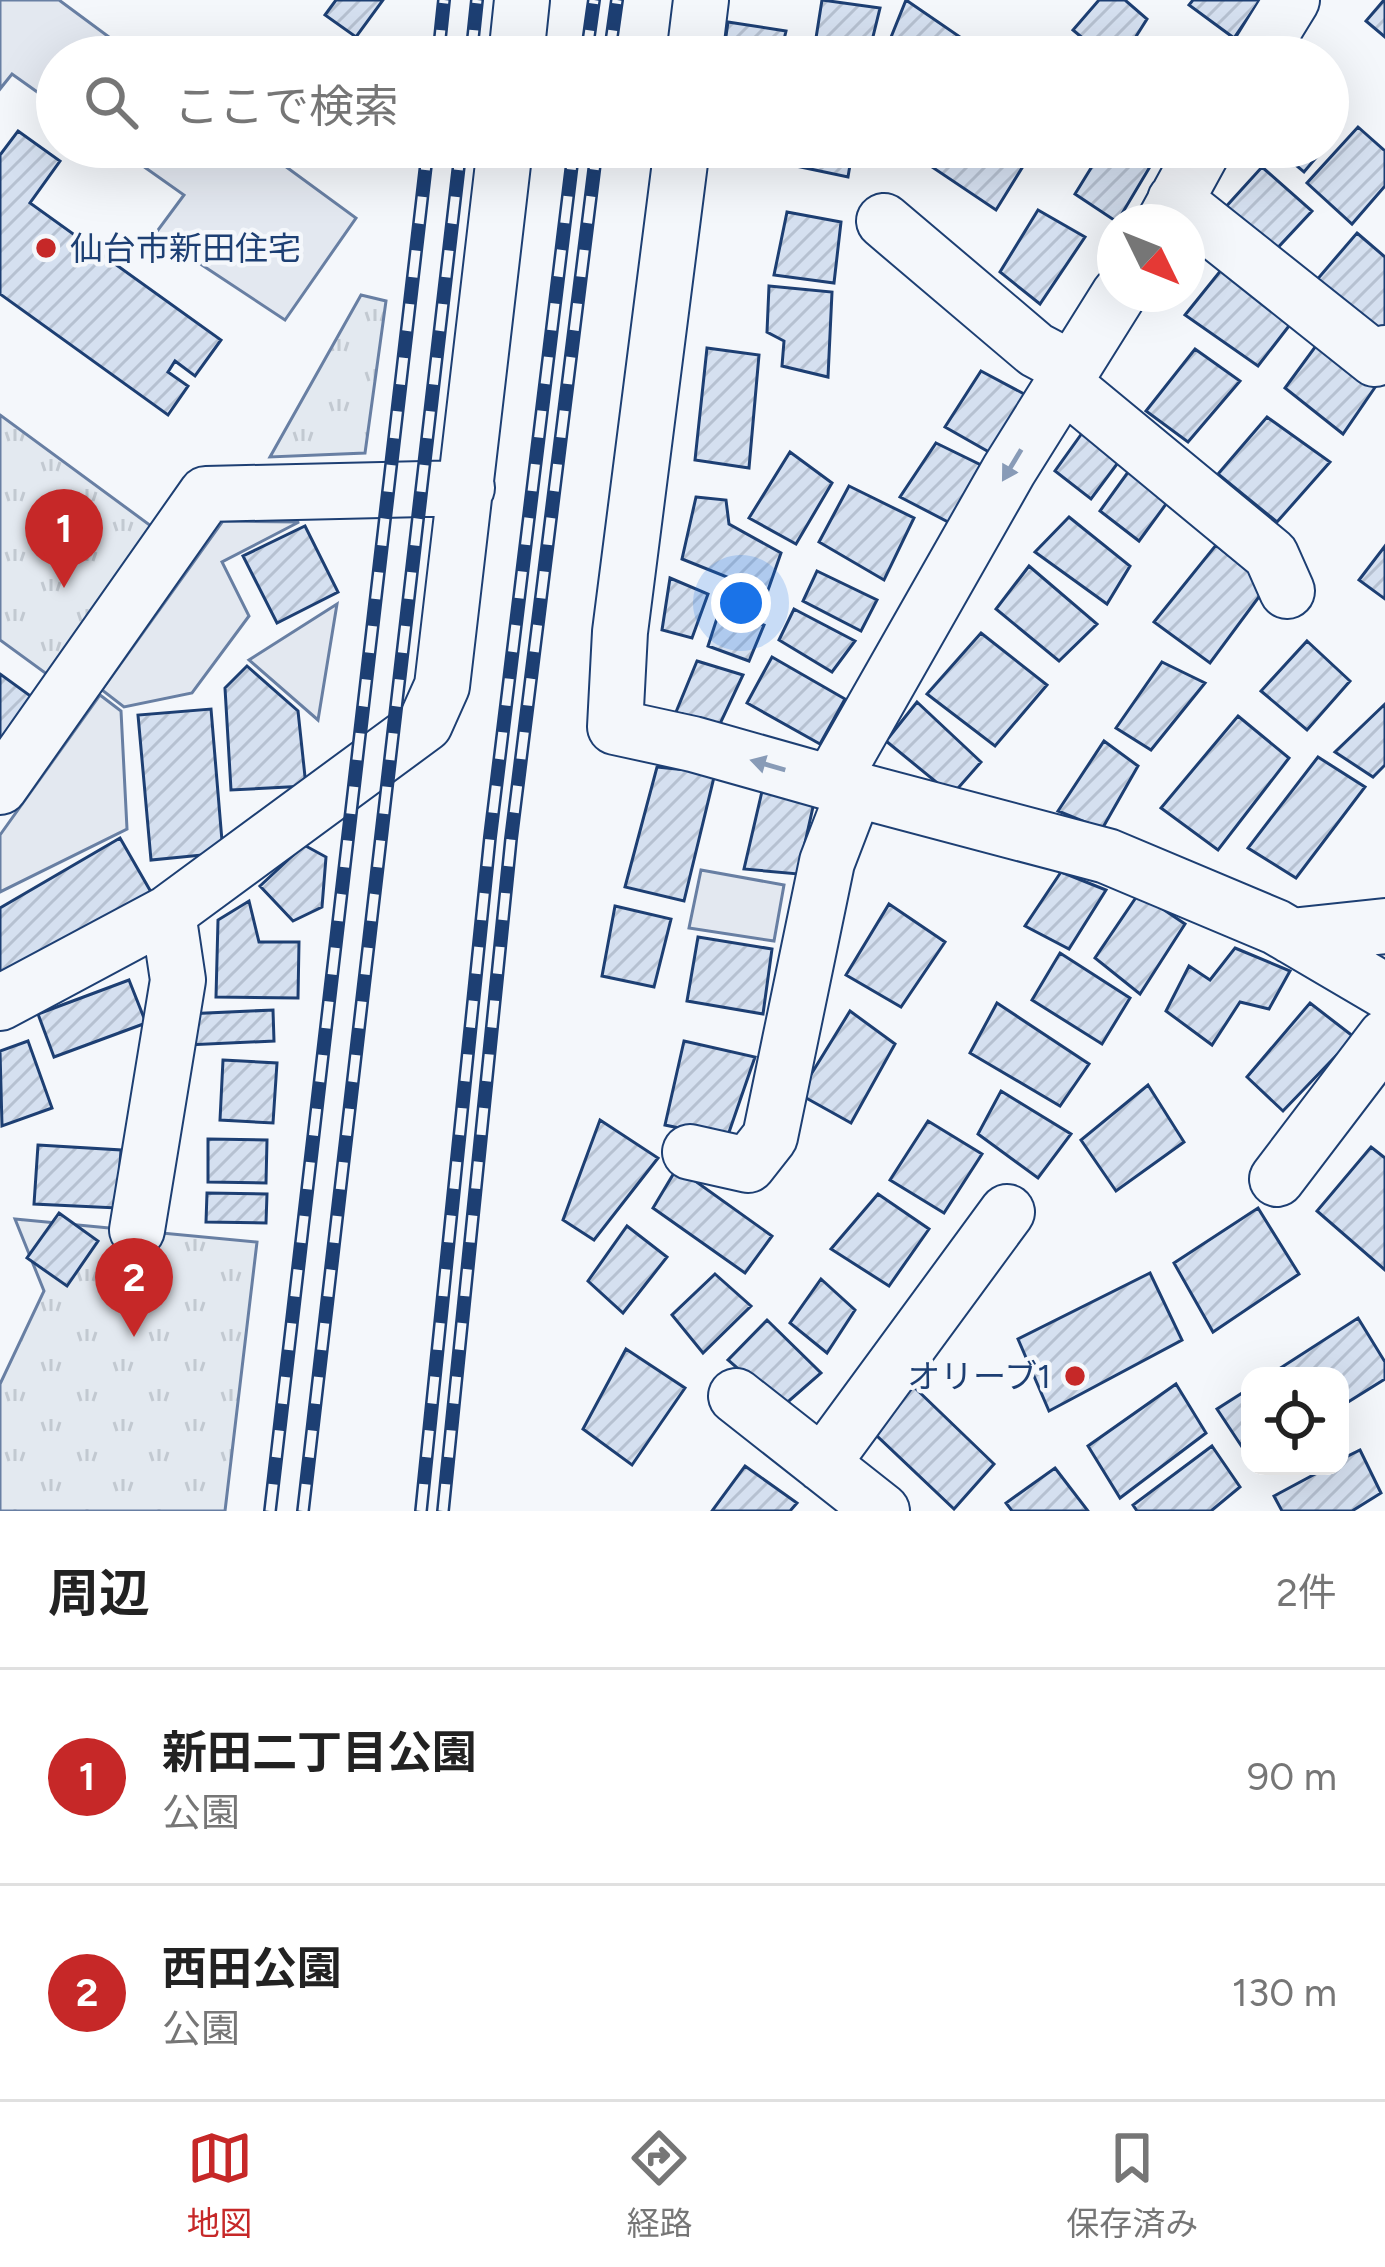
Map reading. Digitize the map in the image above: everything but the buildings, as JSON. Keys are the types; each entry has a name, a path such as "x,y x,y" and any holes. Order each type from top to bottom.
{"street":[{"path":"518,36 522,0"},
{"path":"697,36 701,0"},
{"path":"1270,36 1292,0"},
{"path":"0,1003 168,913 425,724 442,686 504,168"},
{"path":"679,168 620,632 615,727 1107,856 1291,936 1385,991"},
{"path":"1174,204 1194,168"},
{"path":"884,221 1270,555 1287,591"},
{"path":"1205,235 1382,359"},
{"path":"690,1152 748,1165 770,1137 843,786 1009,470 1108,312"},
{"path":"0,787 206,494 467,488"},
{"path":"136,1230 178,980 168,913"},
{"path":"1291,936 1385,926"},
{"path":"1277,1179 1385,1037"},
{"path":"822,1464 1007,1212"},
{"path":"736,1396 882,1511"}],"green space":[{"path":"361,295 386,301 365,453 270,457"},
{"path":"0,415 166,537 59,683 0,640"},
{"path":"15,1219 257,1242 225,1511 0,1511 0,1384 44,1291"}],"shaded area":[{"path":"0,0 59,0 108,36 36,36 36,91 12,74 0,89"},
{"path":"146,168 288,168 356,218 285,320 155,234 184,195"},
{"path":"223,521 299,522 222,562 249,616 192,693 124,707 102,690"},
{"path":"337,604 318,720 249,660"},
{"path":"100,695 121,711 127,829 0,892 0,835"},
{"path":"701,870 784,885 774,941 689,928"}],"railway":[{"path":"440,36 444,0"},
{"path":"473,36 477,0"},
{"path":"589,36 594,0"},
{"path":"612,36 617,0"},
{"path":"270,1511 426,168"},
{"path":"303,1511 459,168"},
{"path":"421,1511 490,837 571,168"},
{"path":"443,1511 511,839 594,168"}],"place":[{"name":"仙台市新田住宅","path":"46,248"},
{"name":"新田二丁目公園","path":"64,588"},
{"name":"西田公園","path":"134,1337"},
{"name":"オリーブ1","path":"1075,1376"}]}
